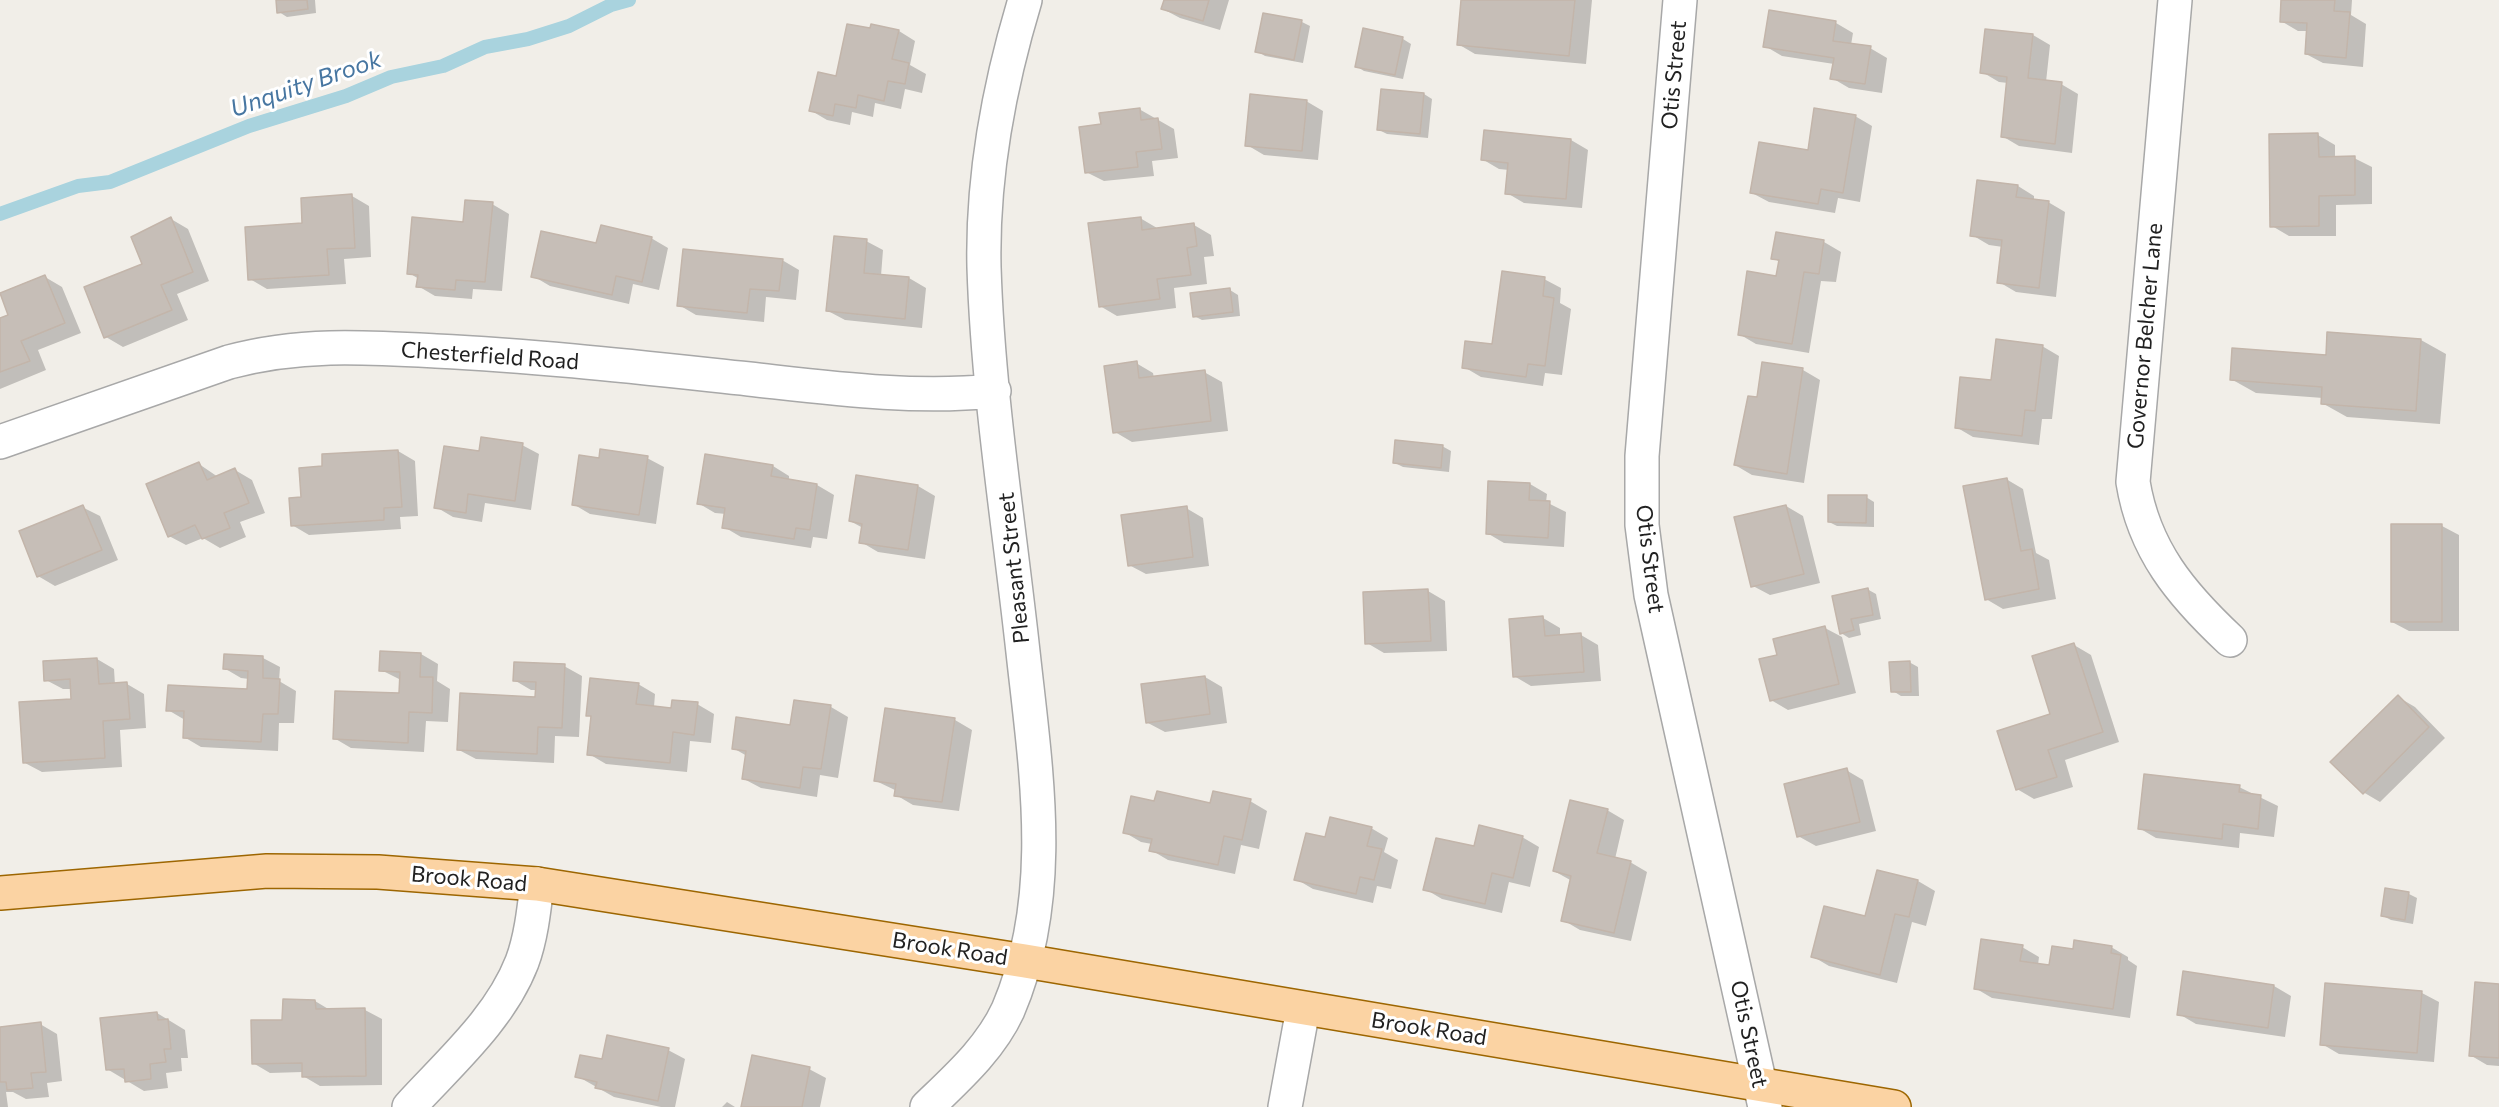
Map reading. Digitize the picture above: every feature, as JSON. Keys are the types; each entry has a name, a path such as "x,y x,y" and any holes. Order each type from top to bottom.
{"main road":[{"name":"Brook Road","path":"0,893 267,871 378,872 537,884 1025,961 1303,1008 1762,1096 1894,1107"}],"street":[{"name":"Pleasant Street","path":"927,1107 970,1066 990,1041 1006,1014 1025,961 1038,888 1038,825 1034,752 994,391 984,266 987,181 999,104 1025,0"},
{"name":"Otis Street","path":"1680,0 1642,456 1642,525 1652,595 1762,1096"},
{"name":"Governor Belcher Lane","path":"2175,0 2133,482 2138,512 2164,566 2198,609 2230,640"},
{"name":"Chesterfield Road","path":"0,442 229,362 270,352 321,347 541,357 887,394 958,394 994,391"},
{"path":"409,1107 482,1027 510,987 523,960 537,884"},
{"path":"1285,1107 1303,1008"}],"building":[{"path":"276,0 307,0 308,9 277,13"},
{"path":"1164,0 1209,0 1203,21 1161,9"},
{"path":"1461,0 1575,0 1569,56 1457,45"},
{"path":"2281,0 2335,0 2334,11 2350,12 2346,58 2305,54 2307,23 2280,22"},
{"path":"1769,10 1836,21 1833,41 1871,46 1865,84 1830,79 1834,58 1763,47"},
{"path":"1263,13 1302,20 1294,60 1255,52"},
{"path":"847,24 870,28 871,24 899,30 892,59 909,63 905,84 888,81 884,101 858,95 856,108 835,104 833,116 809,111 818,72 836,76"},
{"path":"1363,28 1403,37 1395,75 1355,67"},
{"path":"1985,29 2033,34 2028,78 2062,82 2055,144 2001,137 2007,77 1980,73"},
{"path":"1381,89 1424,93 1420,134 1377,130"},
{"path":"1250,94 1307,100 1302,151 1245,146"},
{"path":"1140,108 1141,120 1158,118 1162,149 1136,152 1138,167 1085,173 1079,127 1101,124 1099,113"},
{"path":"1814,108 1856,115 1843,193 1821,189 1818,204 1750,193 1759,142 1808,150"},
{"path":"1484,130 1571,139 1566,199 1505,194 1508,163 1481,160"},
{"path":"2318,133 2319,157 2355,156 2355,195 2319,196 2319,226 2270,227 2269,134"},
{"path":"1977,180 2018,185 2016,197 2049,201 2039,288 1997,283 2002,240 1970,236"},
{"path":"352,194 355,248 327,249 329,275 248,280 245,227 302,223 301,198"},
{"path":"465,200 493,202 485,282 456,280 455,290 416,287 418,275 407,274 412,217 463,222"},
{"path":"171,217 193,272 161,285 172,310 104,338 84,287 142,264 131,237"},
{"path":"1141,217 1142,230 1194,223 1197,246 1187,248 1191,275 1157,279 1160,299 1099,307 1088,223"},
{"path":"601,225 652,237 642,282 616,276 612,295 531,277 541,231 596,243"},
{"path":"1776,232 1824,240 1819,274 1804,272 1792,344 1738,335 1747,271 1776,276 1779,260 1771,259"},
{"path":"834,236 867,239 864,273 909,277 905,319 826,311"},
{"path":"683,249 783,259 779,291 750,289 747,313 677,306"},
{"path":"1502,271 1545,277 1543,296 1554,298 1545,366 1528,364 1526,377 1462,368 1465,341 1492,344"},
{"path":"45,275 65,323 21,341 30,361 0,372 0,318 8,315 0,293"},
{"path":"1230,288 1233,312 1193,317 1190,293"},
{"path":"2327,332 2421,339 2416,411 2321,404 2322,387 2230,380 2232,348 2326,355"},
{"path":"1996,339 2043,345 2035,411 2025,410 2022,436 1955,428 1960,377 1991,380"},
{"path":"1137,361 1139,378 1205,370 1211,421 1113,433 1104,366"},
{"path":"1762,362 1803,368 1787,474 1734,465 1748,396 1757,397"},
{"path":"481,437 523,443 515,501 468,494 466,513 434,508 444,446 479,451"},
{"path":"1395,440 1443,445 1441,468 1393,463"},
{"path":"600,449 648,456 639,515 572,505 579,455 599,458"},
{"path":"398,450 402,507 384,508 384,520 291,526 289,498 301,497 299,468 322,466 322,454"},
{"path":"705,454 773,465 771,476 817,484 810,530 796,528 794,539 722,528 725,508 697,504"},
{"path":"199,462 207,480 235,468 249,503 224,513 230,528 202,539 195,525 168,537 146,484"},
{"path":"856,475 918,485 908,550 859,543 862,524 849,521"},
{"path":"2007,478 2021,551 2032,549 2039,589 1985,600 1963,486"},
{"path":"1488,481 1530,483 1529,500 1550,501 1548,538 1486,534"},
{"path":"1828,495 1867,495 1866,523 1828,522"},
{"path":"83,505 102,550 37,577 19,531"},
{"path":"1786,505 1804,574 1751,587 1734,517"},
{"path":"1187,506 1193,557 1128,566 1121,515"},
{"path":"2391,524 2442,524 2442,622 2391,622"},
{"path":"1868,588 1873,615 1851,619 1854,630 1840,634 1832,596"},
{"path":"1428,589 1431,641 1365,644 1363,592"},
{"path":"1543,616 1545,636 1581,633 1584,672 1513,677 1509,619"},
{"path":"1825,626 1839,684 1770,701 1759,659 1777,655 1773,639"},
{"path":"2074,643 2103,732 2048,750 2057,777 2016,790 1997,731 2050,714 2032,656"},
{"path":"380,651 421,653 420,677 433,677 432,713 409,712 408,743 333,739 335,691 399,693 400,672 379,671"},
{"path":"224,654 263,656 263,678 280,679 278,714 263,714 261,742 183,738 184,711 166,711 168,685 247,689 248,671 223,669"},
{"path":"97,658 99,684 127,682 130,719 103,721 105,758 23,763 19,702 71,699 70,679 44,681 43,661"},
{"path":"1910,661 1911,692 1891,692 1889,662"},
{"path":"514,662 565,664 562,728 538,727 537,754 457,750 460,693 535,697 536,682 513,681"},
{"path":"1205,676 1210,714 1146,723 1141,684"},
{"path":"590,678 639,683 636,704 671,708 672,700 698,702 694,735 673,732 670,763 587,755 591,716 586,716"},
{"path":"2398,695 2429,727 2363,794 2330,762"},
{"path":"794,700 831,705 821,769 803,767 800,788 742,779 746,751 732,749 736,717 790,725"},
{"path":"885,708 955,718 942,802 894,796 896,784 874,781"},
{"path":"1847,768 1860,822 1797,837 1784,784"},
{"path":"2144,774 2240,785 2239,792 2261,795 2258,829 2223,824 2222,839 2138,829"},
{"path":"1157,791 1210,803 1213,791 1251,799 1242,840 1224,836 1218,865 1149,851 1152,839 1123,833 1131,796 1154,801"},
{"path":"1570,800 1608,809 1597,853 1631,861 1614,933 1561,921 1571,876 1553,871"},
{"path":"1330,817 1372,827 1367,846 1382,849 1374,880 1360,877 1356,894 1294,880 1306,833 1325,837"},
{"path":"1479,825 1523,836 1513,878 1492,873 1485,904 1423,890 1436,838 1474,846"},
{"path":"1877,870 1918,880 1909,917 1895,914 1880,975 1811,957 1824,906 1865,916"},
{"path":"2385,888 2409,892 2405,920 2381,916"},
{"path":"1981,939 2023,945 2020,961 2049,965 2052,946 2073,949 2074,940 2112,946 2111,953 2121,955 2113,1009 1974,989"},
{"path":"2183,971 2274,985 2268,1028 2177,1015"},
{"path":"2475,982 2499,984 2499,1058 2469,1056"},
{"path":"2325,983 2422,991 2417,1053 2320,1045"},
{"path":"283,999 315,1000 316,1009 365,1008 366,1076 302,1077 302,1063 252,1064 251,1020 282,1020"},
{"path":"157,1012 158,1020 168,1019 171,1049 164,1049 166,1062 150,1064 151,1079 125,1082 124,1069 106,1070 100,1018"},
{"path":"41,1022 46,1072 31,1073 33,1088 7,1090 6,1082 0,1082 0,1027"},
{"path":"607,1035 669,1048 658,1101 595,1088 597,1082 575,1077 580,1055 602,1059"},
{"path":"752,1055 810,1067 802,1107 741,1107"}],"waterway":[{"name":"Unquity Brook","path":"0,214 78,186 110,182 249,126 346,96 391,77 443,66 485,47 528,39 569,26 611,5 629,0"}]}
